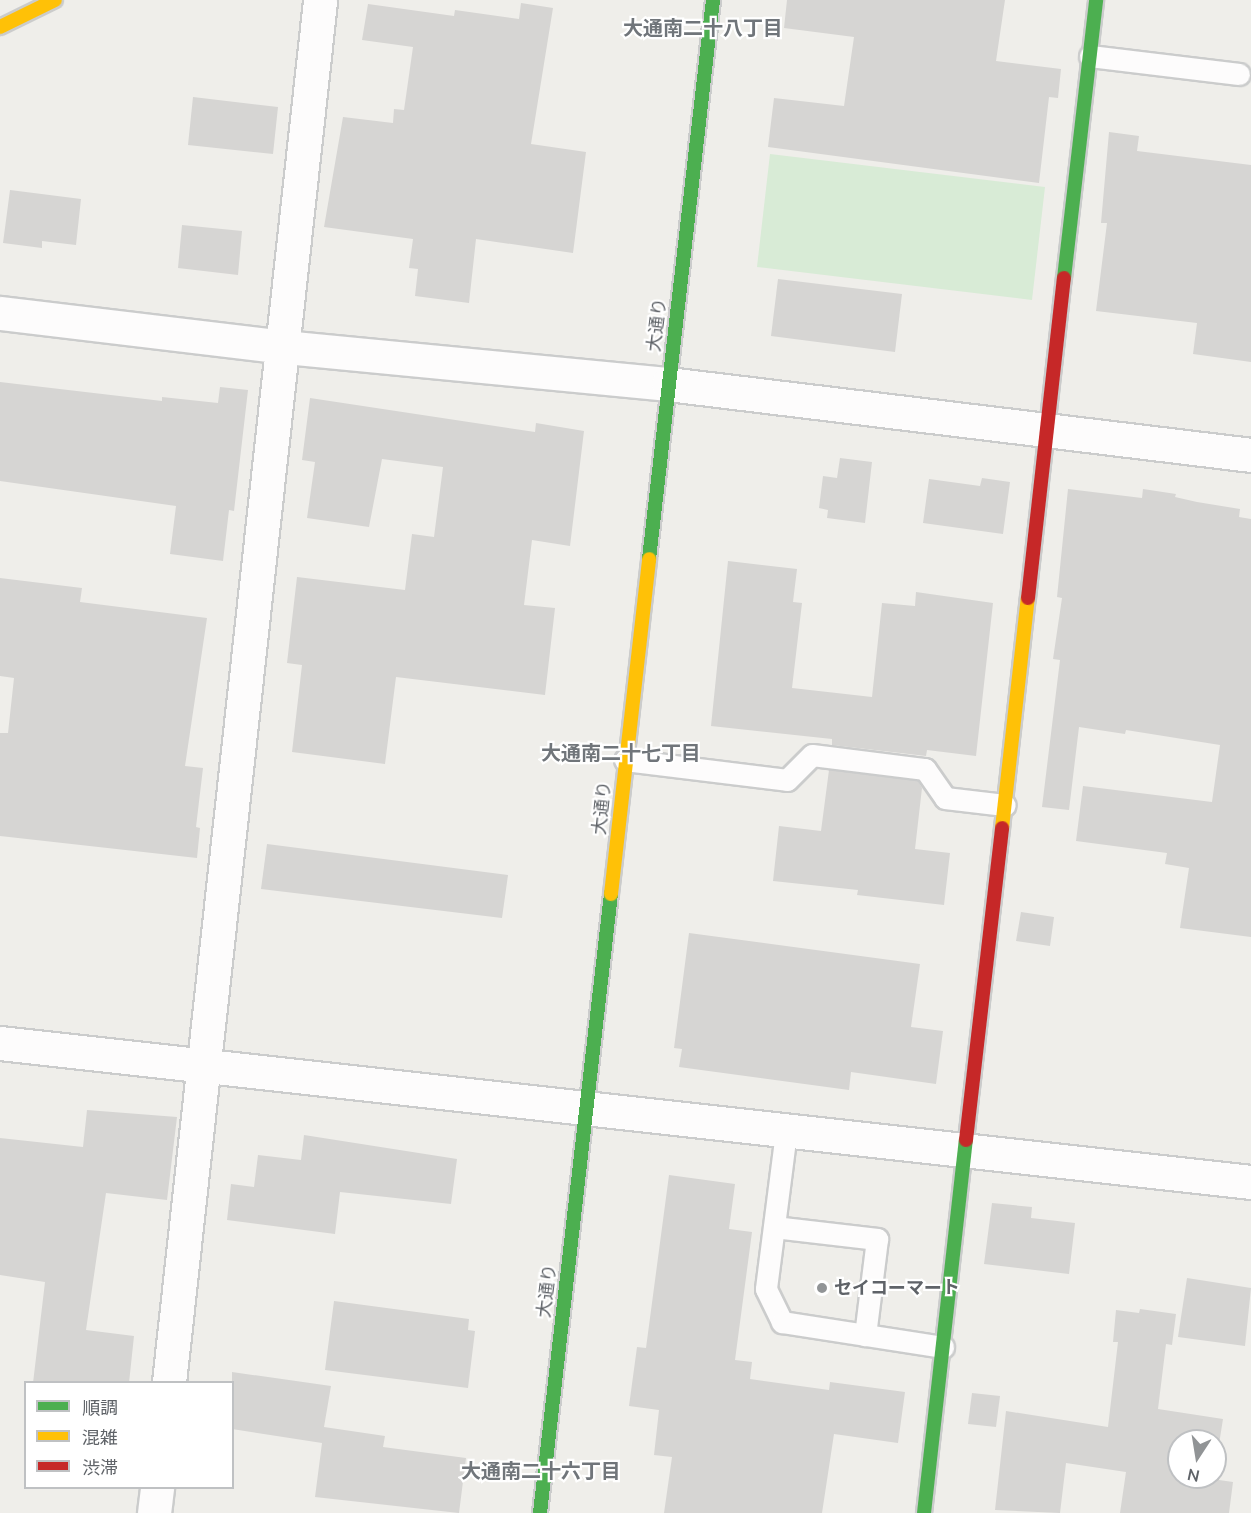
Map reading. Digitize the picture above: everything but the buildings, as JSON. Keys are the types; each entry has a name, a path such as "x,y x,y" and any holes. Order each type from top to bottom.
{"main road":[{"path":"0,27 55,0"},
{"name":"大通り","path":"540,1513 713,0"},
{"path":"924,1513 1096,0"}],"street":[{"path":"169,1381 284,347 320,0"},
{"path":"0,313 284,347 668,384 1251,455"},
{"path":"0,1043 586,1110 1251,1182"},
{"path":"154,1513 157,1489"}],"lane":[{"path":"1090,56 1239,74"},
{"path":"626,760 787,780 812,755 925,769 945,798 1005,806"},
{"path":"786,1132 766,1289 782,1322 943,1347"},
{"path":"774,1227 877,1239 865,1335"}],"green space":[{"path":"770,154 1045,187 1032,300 757,267"}],"traffic: fast":[{"path":"649,559 713,0"},
{"path":"1064,278 1096,0"},
{"path":"540,1513 611,894"},
{"path":"924,1513 966,1140"}],"traffic: slow":[{"path":"0,27 55,0"},
{"path":"611,894 649,559"},
{"path":"1002,828 1028,598"}],"traffic: jam":[{"path":"1028,598 1064,278"},
{"path":"966,1140 1002,828"}],"place":[{"name":"セイコーマート","path":"822,1288"}],"district":[{"name":"大通南二十八丁目","path":"703,28"},
{"name":"大通南二十七丁目","path":"621,753"},
{"name":"大通南二十六丁目","path":"541,1471"}]}
